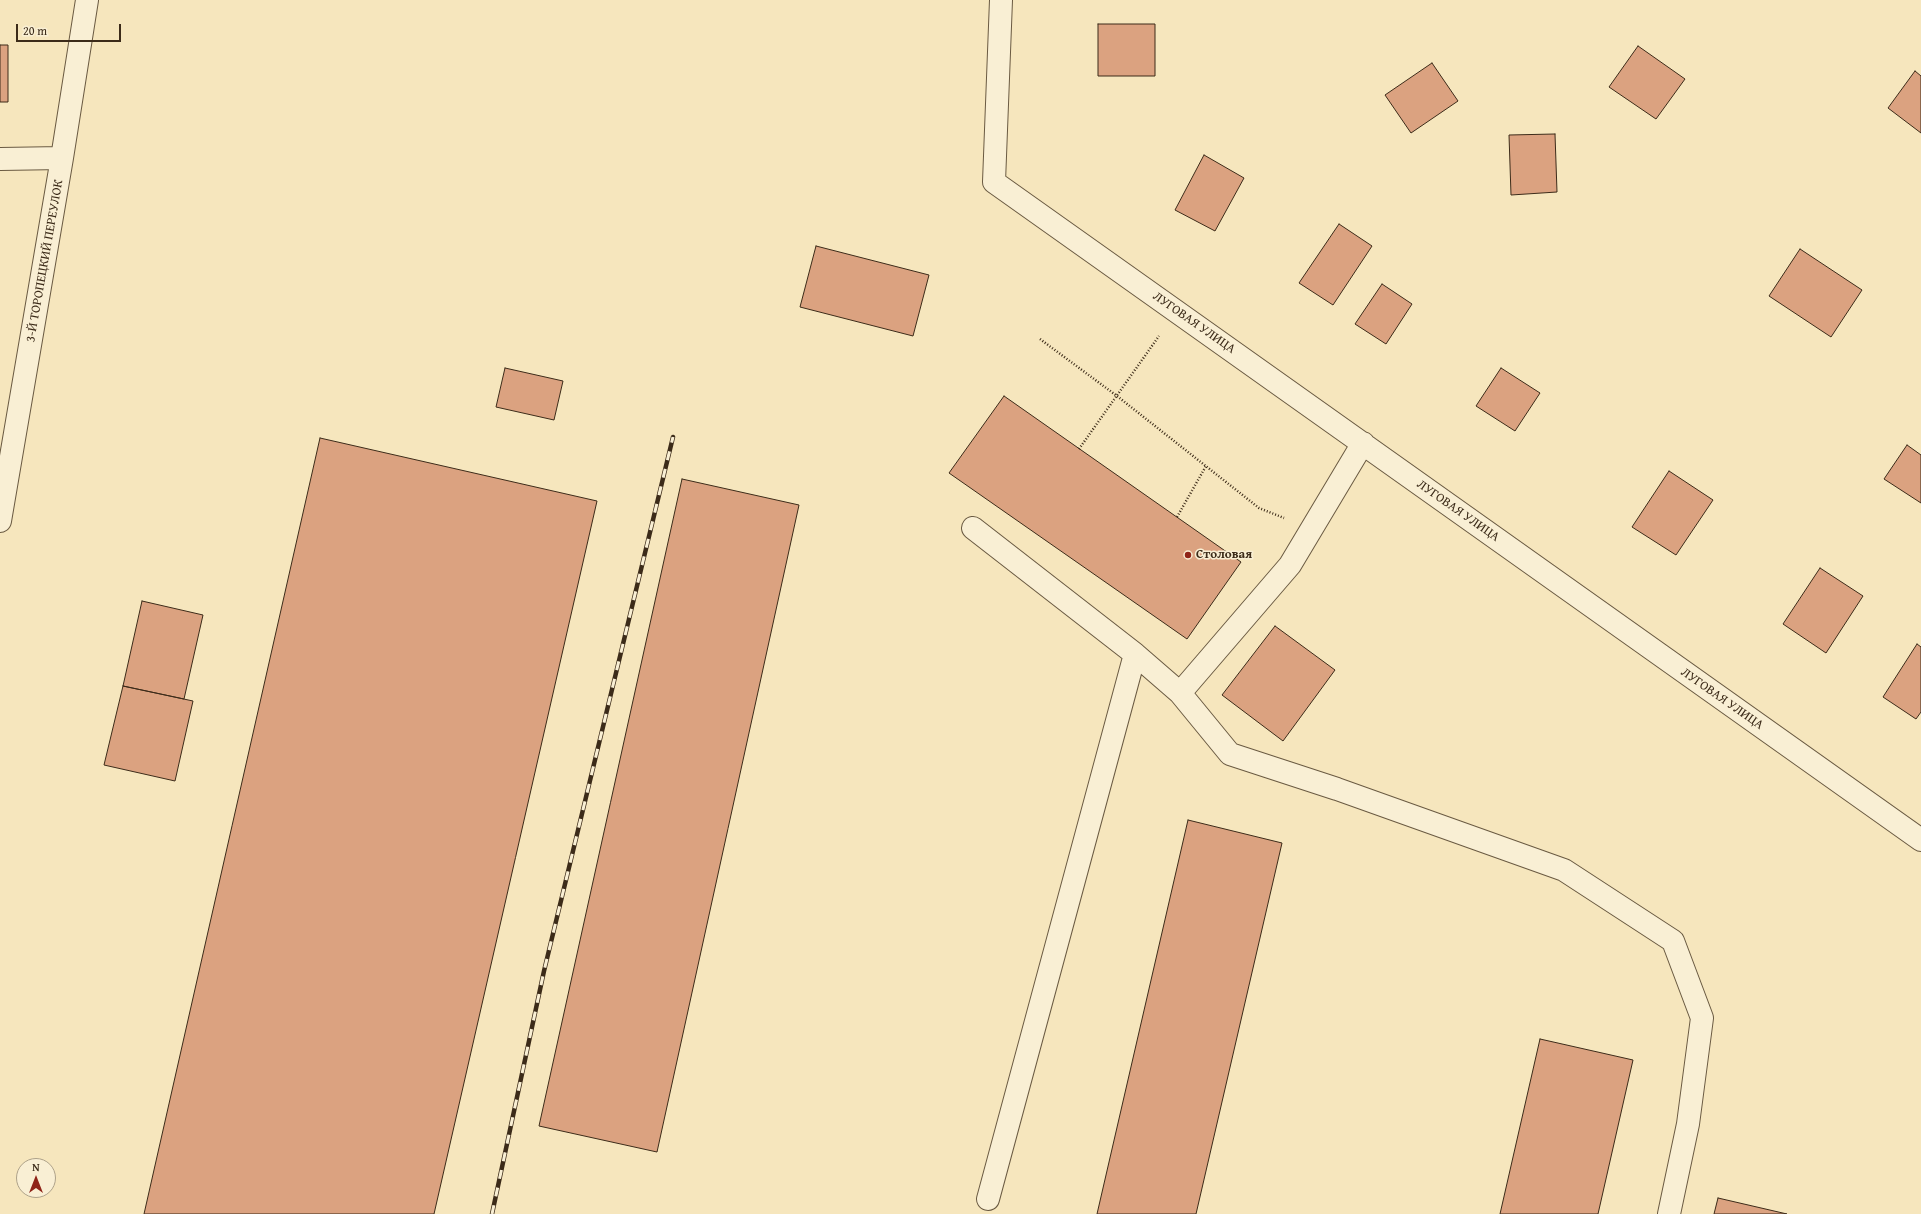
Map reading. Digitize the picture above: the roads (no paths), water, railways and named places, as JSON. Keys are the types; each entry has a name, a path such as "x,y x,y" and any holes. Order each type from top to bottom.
{"street":[{"name":"3-Й ТОРОПЕЦКИЙ ПЕРЕУЛОК","path":"0,521 62,158 87,0"},
{"name":"ЛУГОВАЯ УЛИЦА","path":"1001,0 994,182 1921,840"},
{"path":"0,159 62,158"},
{"path":"1180,693 1290,565 1362,443"},
{"path":"973,528 1135,654 1180,693 1230,754 1337,789 1564,870 1673,941 1702,1018 1688,1124 1669,1214"},
{"path":"988,1199 1135,654"}],"railway":[{"path":"492,1214 544,971 673,437"}],"place":[{"name":"Столовая","path":"1188,555"}]}
